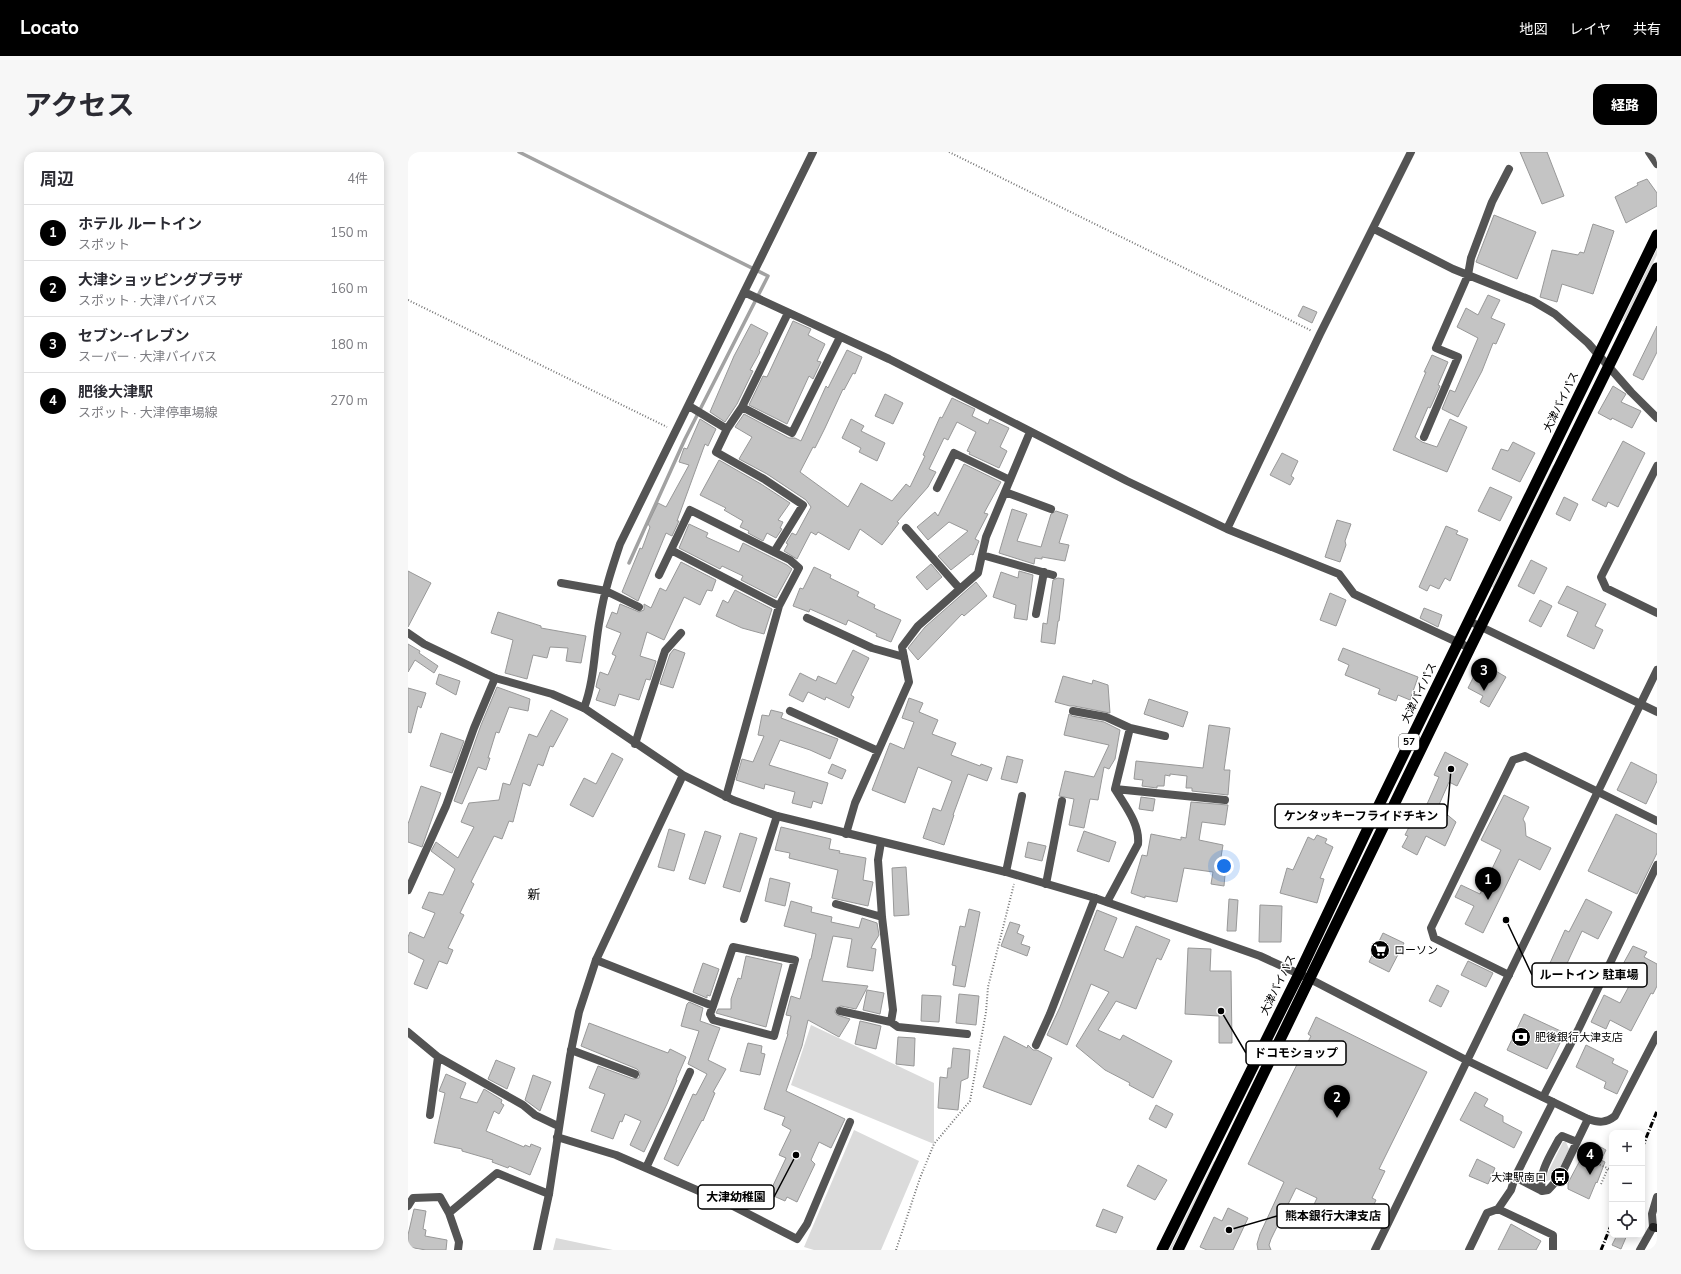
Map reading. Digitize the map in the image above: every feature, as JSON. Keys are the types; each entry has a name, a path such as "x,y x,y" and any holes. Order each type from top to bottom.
{"highway":[{"name":"大津バイパス","path":"1162,1250 1298,974 1657,235"},
{"name":"57","path":"1178,1250 1480,627 1657,268"}],"street":[{"path":"584,708 590,692 600,618 610,573 620,544 813,152"},
{"path":"1226,529 1320,334 1374,229 1411,152"},
{"path":"1649,152 1657,164"},
{"path":"1424,437 1458,357 1436,348 1468,275 1470,258 1492,202 1509,169"},
{"path":"1374,229 1468,275 1533,301 1555,314 1599,354 1631,392 1657,418"},
{"path":"744,292 889,359 1030,432 1226,529 1339,574 1354,594 1470,648"},
{"path":"774,552 803,505 764,479 716,452 727,429 742,407 788,313"},
{"path":"742,407 792,433 840,337"},
{"path":"688,406 727,429"},
{"path":"846,834 855,803 909,682 902,647 918,626 978,573 986,537 1030,432"},
{"path":"937,488 954,453 1010,480"},
{"path":"1657,466 1601,577 1606,588 1657,613"},
{"path":"1005,492 1051,509"},
{"path":"659,575 690,510 790,560 799,568 779,606 726,797"},
{"path":"906,528 960,589"},
{"path":"671,550 779,606"},
{"path":"982,555 1053,575"},
{"path":"1036,614 1044,572"},
{"path":"562,583 606,592 639,607"},
{"path":"807,618 872,648 904,657"},
{"path":"1469,621 1657,712"},
{"path":"408,633 424,644 495,678 552,694 584,708 635,744 683,775 726,797 777,816 1006,872 1095,898 1260,956 1310,979 1468,1061 1599,1123 1609,1121 1615,1116 1657,1035"},
{"path":"635,744 665,651 681,633"},
{"path":"1375,1250 1657,670"},
{"path":"408,890 446,806 474,728 495,678"},
{"path":"790,711 878,751"},
{"path":"1073,711 1106,717 1130,728 1164,736"},
{"path":"1107,902 1138,844 1139,836 1137,826 1115,789 1130,728"},
{"path":"1509,974 1434,938 1431,928 1512,760 1525,756 1657,821"},
{"path":"537,1250 548,1194 571,1050 579,1012 596,960 683,775"},
{"path":"1115,789 1225,800"},
{"path":"1006,872 1022,796"},
{"path":"1046,884 1062,801"},
{"path":"744,919 777,816"},
{"path":"881,842 878,860 882,917 892,1010 891,1022"},
{"path":"1543,1097 1581,1026 1657,865"},
{"path":"1036,1045 1050,1014 1095,898"},
{"path":"836,904 882,917"},
{"path":"733,947 795,960 774,1036 713,1020 710,1014 713,1006 733,947"},
{"path":"596,960 713,1006"},
{"path":"840,1011 891,1022 898,1027 967,1034"},
{"path":"408,1032 438,1057 523,1105 536,1116 558,1126"},
{"path":"571,1050 635,1074"},
{"path":"430,1115 438,1057"},
{"path":"646,1168 690,1072"},
{"path":"1469,1250 1487,1213 1498,1209 1511,1190 1515,1177 1553,1102"},
{"path":"1515,1177 1542,1191 1548,1190 1560,1177 1588,1119"},
{"path":"557,1137 616,1155 729,1204 796,1239 807,1224 850,1122"},
{"path":"1542,1191 1540,1184 1546,1165 1559,1139 1562,1136 1577,1142"},
{"path":"449,1213 497,1173 548,1194"},
{"path":"408,1206 412,1198 440,1197 449,1213 459,1242 458,1250"},
{"path":"1640,1250 1655,1228 1652,1214 1657,1197"},
{"path":"1498,1209 1553,1235 1553,1250"}],"path":[{"path":"949,152 1320,334"},
{"path":"408,300 676,432"},
{"path":"1586,1159 1608,1168 1601,1184"},
{"path":"896,1250 920,1178"}],"shaded area":[{"path":"1657,249 1657,255 1624,322 1622,321"},
{"path":"1553,465 1555,466 1554,469 1494,588 1492,587"},
{"path":"811,1025 934,1083 934,1144 791,1085"},
{"path":"854,1130 919,1161 881,1250 814,1250 804,1247"},
{"path":"1563,1142 1566,1142 1569,1149 1557,1174 1553,1178 1545,1181 1545,1178"},
{"path":"1214,1161 1216,1162 1171,1250 1169,1250"},
{"path":"556,1238 613,1250 553,1250"}],"building":[{"path":"1520,152 1547,152 1564,196 1542,204"},
{"path":"1647,179 1657,193 1657,206 1626,223 1615,197 1638,185 1637,183"},
{"path":"1494,215 1536,232 1517,279 1476,262"},
{"path":"1593,224 1614,231 1593,294 1562,284 1557,302 1540,297 1552,250 1578,255 1580,252 1584,253"},
{"path":"1488,295 1500,300 1491,318 1505,324 1496,344 1493,343 1482,371 1458,417 1442,409 1450,390 1455,392 1478,338 1457,327 1466,308 1478,315"},
{"path":"1303,306 1317,312 1312,323 1298,316"},
{"path":"793,321 811,329 808,335 825,344 817,361 821,362 813,379 809,376 787,424 749,405 763,376 767,377"},
{"path":"751,324 768,333 750,370 753,371 737,404 725,422 710,412 734,356"},
{"path":"1657,326 1657,352 1643,380 1633,375"},
{"path":"847,350 862,357 855,374 853,373 844,390 843,389 815,448 813,447 800,472 848,507 861,483 892,501 906,484 910,487 925,456 923,455 940,417 942,418 952,398 975,409 972,416 988,424 990,419 1009,428 1000,447 1007,451 999,468 969,454 970,452 967,451 976,432 957,422 948,440 944,438 929,469 936,472 928,487 897,522 899,523 882,545 860,529 849,550 818,532 816,535 811,532 797,559 784,551 788,544 786,543 792,533 796,535 811,507 806,500 767,474 739,459 752,437 735,427 744,414 789,438 795,438 801,441 826,386 828,388"},
{"path":"1432,355 1448,362 1438,385 1440,386 1430,408 1428,407 1415,437 1422,442 1437,447 1450,419 1467,427 1447,472 1393,450"},
{"path":"1613,386 1626,394 1621,402 1641,411 1632,428 1598,413"},
{"path":"885,394 903,403 893,424 875,416"},
{"path":"700,419 716,429 708,446 705,444 677,521 679,521 672,536 666,533 638,601 622,592 640,548 642,549 650,527 648,524 658,503 666,507 689,465 679,462 684,448 687,449"},
{"path":"851,419 864,426 861,431 885,443 877,461 859,452 861,448 842,438"},
{"path":"1623,441 1645,453 1618,507 1608,502 1606,507 1592,500"},
{"path":"1513,442 1535,453 1520,482 1492,469 1501,449 1508,451"},
{"path":"1282,453 1298,461 1291,476 1294,478 1290,485 1270,475"},
{"path":"719,460 761,484 790,503 778,520 783,522 780,528 782,529 776,538 767,533 763,541 748,533 749,531 740,527 743,521 724,510 726,508 700,495"},
{"path":"964,464 1001,482 984,513 988,514 975,539 979,541 973,555 971,554 951,570 938,556 968,531 949,522 928,540 917,527 935,512 938,516"},
{"path":"1490,487 1512,497 1500,521 1478,511"},
{"path":"1564,497 1578,504 1570,521 1556,514"},
{"path":"1012,509 1027,514 1017,541 1041,547 1051,514 1056,511 1068,515 1059,543 1069,545 1065,561 1042,557 1042,559 1035,558 1034,564 999,553"},
{"path":"1337,520 1351,524 1340,562 1325,557"},
{"path":"689,524 708,533 706,537 739,552 743,543 792,569 776,598 741,580 743,576 722,566 720,569 679,548"},
{"path":"1446,526 1458,531 1456,534 1468,539 1450,581 1445,578 1439,589 1430,585 1427,591 1419,587"},
{"path":"1531,560 1547,568 1534,594 1518,586"},
{"path":"681,562 716,580 712,591 707,590 700,605 684,597 664,640 647,632 640,656 656,661 650,680 646,679 639,700 619,694 615,706 596,700 600,689 596,687 600,672 608,675 616,656 612,654 621,633 606,627 612,612 617,614 620,604 639,612 644,610 644,604 651,608 660,588 666,591"},
{"path":"931,564 942,577 927,590 916,577"},
{"path":"814,567 831,575 830,578 859,592 857,596 875,605 874,608 901,620 891,642 876,636 877,634 848,620 846,625 810,609 809,612 793,606 800,588 803,589"},
{"path":"408,571 431,583 408,627"},
{"path":"1019,571 1033,575 1027,620 1014,618 1016,605 993,597 1001,572 1018,578"},
{"path":"1058,578 1064,579 1055,644 1041,642 1043,623 1047,624 1053,580"},
{"path":"976,582 987,596 964,616 962,614 918,660 908,648 925,627"},
{"path":"1567,586 1606,604 1595,626 1603,630 1594,649 1567,636 1578,612 1558,603"},
{"path":"735,590 772,609 764,634 742,628 716,616 723,600 728,603"},
{"path":"1330,593 1346,600 1336,626 1320,620"},
{"path":"1540,600 1552,606 1541,627 1529,621"},
{"path":"1424,608 1442,615 1438,627 1420,618"},
{"path":"498,612 541,626 541,628 586,636 581,663 566,661 568,648 550,647 547,658 533,655 527,679 505,673 513,640 491,633"},
{"path":"408,644 420,651 419,653 438,666 434,673 415,660 408,672"},
{"path":"1343,648 1418,677 1410,700 1398,695 1396,701 1378,694 1380,689 1345,675 1349,665 1338,660"},
{"path":"674,649 685,653 673,688 660,684 670,654"},
{"path":"853,650 869,658 851,695 854,697 849,708 826,697 825,700 808,692 803,702 789,695 800,673 816,681 818,676 836,684"},
{"path":"1494,670 1506,677 1489,707 1480,702 1483,696 1468,688 1474,676 1487,683"},
{"path":"439,674 460,681 456,695 436,684"},
{"path":"1063,676 1092,684 1093,680 1108,685 1110,713 1055,702"},
{"path":"497,687 530,699 528,711 509,707 499,733 496,732 486,770 478,767 462,804 454,801 481,725"},
{"path":"408,688 426,693 421,708 418,706 411,733 408,732"},
{"path":"909,698 923,703 919,712 938,720 932,734 956,743 951,755 980,766 981,764 992,768 987,781 968,774 944,845 923,838 933,808 941,811 952,781 918,767 905,803 872,790 890,743 904,749 914,722 902,718"},
{"path":"1149,699 1188,712 1183,727 1144,714"},
{"path":"551,710 568,719 553,747 550,746 543,766 538,764 530,786 523,783 513,822 509,821 502,839 494,836 471,882 474,884 460,913 464,915 448,948 453,950 447,964 439,961 427,989 414,984 424,960 408,952 408,937 410,932 424,938 435,913 422,908 429,892 443,895 455,869 431,851 436,842 458,858 474,827 461,822 469,803 499,800 503,783 510,785 529,734 537,737"},
{"path":"771,710 783,713 781,718 838,739 830,759 810,750 780,740 769,765 828,783 822,804 813,801 811,808 792,803 795,792 765,784 764,789 736,780 742,759 753,762 764,736 758,735 762,715 769,716"},
{"path":"1069,714 1072,716 1104,722 1120,730 1115,759 1109,769 1104,767 1098,800 1090,799 1084,828 1069,825 1074,799 1059,796 1065,771 1094,777 1109,745 1064,735"},
{"path":"1209,725 1230,728 1224,770 1230,770 1228,795 1192,791 1192,788 1186,788 1187,776 1170,774 1170,776 1165,775 1164,786 1157,786 1157,788 1142,786 1143,780 1134,779 1136,761 1203,768"},
{"path":"441,733 464,741 452,773 430,766"},
{"path":"1445,752 1468,764 1457,786 1449,782 1438,807 1456,822 1445,846 1426,836 1417,855 1402,847 1408,836 1405,835 1413,819 1408,816 1424,811 1439,777 1434,775"},
{"path":"612,753 623,759 593,817 570,805 584,778 596,784"},
{"path":"1007,756 1023,760 1017,783 1001,779"},
{"path":"1631,762 1657,775 1657,781 1646,804 1617,790"},
{"path":"832,764 846,770 842,779 828,773"},
{"path":"421,786 441,793 422,847 408,842 408,824"},
{"path":"1504,795 1529,807 1523,819 1525,823 1526,836 1551,848 1540,870 1519,859 1483,933 1465,924 1474,906 1455,897 1461,885 1480,894 1501,850 1481,840"},
{"path":"1141,797 1155,799 1153,811 1139,809"},
{"path":"1191,802 1228,805 1225,825 1202,822 1199,840 1223,845 1220,863 1226,864 1224,886 1211,884 1213,872 1184,868 1177,902 1145,896 1145,898 1131,893 1142,855 1147,856 1151,834 1181,840 1181,837 1186,838"},
{"path":"1616,814 1657,834 1657,853 1637,894 1588,871"},
{"path":"781,827 831,839 829,849 840,851 839,853 866,858 863,880 873,882 868,906 832,898 838,870 789,858 790,853 775,850"},
{"path":"669,829 685,834 674,871 658,867"},
{"path":"705,831 721,836 705,884 689,879"},
{"path":"1084,831 1116,842 1109,862 1077,851"},
{"path":"740,833 757,838 740,892 723,887"},
{"path":"1317,835 1327,839 1325,843 1333,847 1320,878 1324,879 1317,903 1280,893 1287,868 1293,870 1308,837 1314,840"},
{"path":"1028,842 1046,846 1042,861 1025,857"},
{"path":"906,867 909,915 894,916 892,868"},
{"path":"770,878 790,883 785,906 765,901"},
{"path":"1229,899 1238,900 1236,931 1227,931"},
{"path":"1586,899 1612,912 1598,939 1582,931 1564,970 1550,963 1565,930 1569,932"},
{"path":"791,901 812,907 811,912 832,917 831,922 859,928 862,918 877,923 879,935 871,948 876,949 873,971 847,967 852,939 833,936 822,981 868,986 856,1009 841,1006 836,1008 835,1012 837,1015 850,1019 839,1037 808,1020 802,1046 786,1091 845,1119 831,1148 819,1142 811,1160 815,1164 797,1202 787,1197 785,1201 769,1194 786,1158 779,1155 791,1130 782,1125 785,1117 764,1109 788,1034 791,1016 786,1015 791,996 800,999 816,934 784,926"},
{"path":"1260,905 1282,906 1281,942 1259,942"},
{"path":"969,909 980,912 965,987 953,985 956,966 952,965 960,926 965,927"},
{"path":"1097,910 1117,918 1104,950 1123,958 1136,926 1170,940 1161,960 1157,958 1136,1009 1116,1001 1098,1030 1120,1040 1123,1035 1172,1061 1153,1098 1129,1085 1130,1083 1105,1070 1076,1046 1109,992 1091,984 1067,1045 1047,1035 1060,1007"},
{"path":"1010,922 1020,925 1017,933 1024,936 1021,944 1030,947 1027,956 1001,946"},
{"path":"1383,933 1404,943 1389,972 1369,962"},
{"path":"1633,946 1647,952 1644,957 1657,964 1657,986 1653,994 1651,993 1631,1031 1610,1020 1606,1029 1591,1022 1604,995 1620,1003 1636,973 1622,966"},
{"path":"1188,948 1211,949 1210,971 1231,971 1232,1043 1219,1043 1219,1016 1185,1014"},
{"path":"746,956 782,964 766,1027 716,1013 718,1009 731,1009 731,999 738,978 741,979"},
{"path":"1468,961 1493,973 1486,987 1461,975"},
{"path":"703,963 719,969 710,996 707,995 707,998 693,992"},
{"path":"1437,985 1449,991 1441,1007 1429,1001"},
{"path":"867,990 884,993 880,1014 863,1010"},
{"path":"959,994 979,996 976,1025 956,1023"},
{"path":"922,995 941,996 939,1022 921,1021"},
{"path":"689,1002 703,1008 700,1021 720,1028 708,1060 726,1069 713,1092 715,1093 703,1121 702,1120 678,1166 664,1159 693,1094 696,1095 707,1074 688,1064 699,1031 681,1026 687,1004"},
{"path":"1524,1014 1565,1033 1547,1069 1507,1050"},
{"path":"1316,1017 1427,1072 1379,1169 1385,1171 1372,1198 1376,1200 1366,1222 1337,1208 1330,1221 1311,1211 1317,1198 1296,1188 1271,1239 1269,1245 1271,1250 1258,1250 1257,1244 1260,1234 1284,1182 1248,1164 1311,1036 1308,1034"},
{"path":"860,1021 881,1026 876,1049 855,1044"},
{"path":"589,1023 668,1053 670,1049 686,1057 667,1104 644,1152 630,1145 641,1121 625,1114 622,1122 620,1121 613,1139 591,1131 605,1094 589,1088 598,1066 633,1079 639,1078 640,1073 637,1069 581,1046"},
{"path":"1004,1036 1027,1048 1028,1045 1033,1050 1037,1050 1052,1058 1031,1105 983,1087"},
{"path":"898,1037 915,1038 914,1066 896,1064"},
{"path":"748,1043 762,1046 761,1053 765,1054 760,1075 740,1071"},
{"path":"1586,1045 1614,1059 1612,1063 1628,1071 1617,1094 1604,1088 1606,1082 1576,1067"},
{"path":"953,1048 970,1050 968,1078 961,1081 958,1110 938,1108 940,1077 947,1078 948,1068 951,1068"},
{"path":"496,1060 515,1068 507,1089 488,1079"},
{"path":"446,1074 466,1083 460,1098 477,1103 484,1089 502,1100 501,1103 504,1105 499,1114 494,1111 486,1131 524,1147 525,1145 530,1147 531,1144 541,1148 530,1175 509,1166 508,1168 492,1162 493,1160 462,1151 462,1149 434,1143 445,1093 439,1091"},
{"path":"533,1075 551,1082 540,1111 525,1100"},
{"path":"1475,1092 1488,1099 1484,1106 1503,1116 1503,1122 1522,1132 1514,1148 1460,1120"},
{"path":"1156,1105 1173,1114 1166,1128 1149,1119"},
{"path":"1595,1144 1606,1150 1601,1160 1605,1162 1589,1199 1568,1189 1568,1183 1586,1149 1590,1151"},
{"path":"1477,1159 1495,1168 1488,1184 1469,1176"},
{"path":"1138,1165 1167,1180 1155,1200 1127,1186"},
{"path":"1228,1208 1248,1218 1233,1250 1207,1250 1200,1247 1214,1217 1222,1221"},
{"path":"414,1209 426,1211 423,1229 426,1230 425,1236 447,1240 446,1250 426,1250 408,1247 408,1235"},
{"path":"1103,1209 1123,1217 1116,1233 1096,1226"},
{"path":"1511,1224 1541,1241 1536,1250 1498,1250"},
{"path":"1616,1238 1626,1238 1621,1249 1612,1245"}],"waterway":[{"path":"519,152 768,276 685,439 629,563"}],"railway":[{"path":"1645,1141 1657,1111"},
{"path":"1601,1250 1609,1230"}],"place":[{"name":"セブン-イレブン","path":"1484,691"},
{"name":"ケンタッキーフライドチキン","path":"1451,769"},
{"name":"ホテル ルートイン","path":"1488,900"},
{"name":"ルートイン 駐車場","path":"1506,920"},
{"name":"ローソン","path":"1380,950"},
{"name":"ドコモショップ","path":"1221,1011"},
{"name":"肥後銀行大津支店","path":"1521,1037"},
{"name":"大津ショッピングプラザ","path":"1337,1118"},
{"name":"大津幼稚園","path":"796,1155"},
{"name":"肥後大津駅","path":"1590,1175"},
{"name":"大津駅南口","path":"1560,1177"},
{"name":"熊本銀行大津支店","path":"1229,1230"}],"district":[{"name":"新","path":"534,895"}]}
